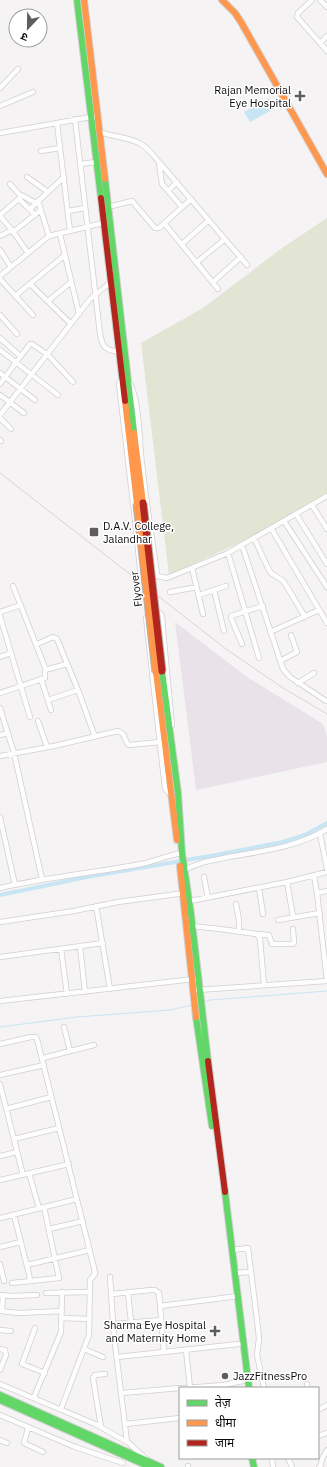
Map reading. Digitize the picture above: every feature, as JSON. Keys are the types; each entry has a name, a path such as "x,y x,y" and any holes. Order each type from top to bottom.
{"main road":[{"path":"77,0 118,352 124,379"},
{"path":"84,0 99,118 124,379"},
{"path":"222,0 235,13 241,22 327,174"},
{"name":"Flyover","path":"124,379 186,893"},
{"path":"186,893 190,901 196,994 214,1137 249,1387"},
{"path":"186,893 195,979"},
{"path":"198,1008 213,1095 235,1272 243,1384"},
{"path":"0,1395 150,1464 161,1467"},
{"path":"0,1400 124,1462 150,1464"}],"street":[{"path":"312,0 298,13 297,17 327,51"},
{"path":"320,0 327,7"},
{"path":"320,43 327,36"},
{"path":"0,88 18,69"},
{"path":"0,106 33,92"},
{"path":"0,133 91,117 99,118"},
{"path":"75,120 95,295 102,342 104,347 108,350 118,352"},
{"path":"57,123 70,231"},
{"path":"100,132 141,144 177,182 247,265"},
{"path":"41,151 60,148"},
{"path":"80,164 96,162"},
{"path":"159,162 161,180 164,187 182,207"},
{"path":"27,177 48,192"},
{"path":"30,209 64,177"},
{"path":"168,191 177,182"},
{"path":"10,184 35,215"},
{"path":"21,197 37,202 49,236"},
{"path":"21,197 0,216 28,253"},
{"path":"108,207 132,201 155,228 159,228 191,199"},
{"path":"68,211 85,208"},
{"path":"0,236 12,231 41,210"},
{"path":"182,244 209,220"},
{"path":"0,276 49,236 103,223"},
{"path":"164,223 198,262 218,289"},
{"path":"60,234 79,314"},
{"path":"198,262 225,239"},
{"path":"0,250 11,267"},
{"path":"15,296 65,255"},
{"path":"212,282 241,258"},
{"path":"0,279 33,315"},
{"path":"48,301 71,282"},
{"path":"11,429 0,416 90,299 110,283"},
{"path":"30,284 71,324"},
{"path":"0,315 18,334"},
{"path":"0,338 20,356"},
{"path":"0,384 30,344 48,355 72,382"},
{"path":"0,351 58,395"},
{"path":"0,373 35,400"},
{"path":"157,576 141,462 137,409 132,386 124,379 119,384 140,569 143,573 157,576 167,578 192,568 228,553 284,520 326,499"},
{"path":"0,394 24,413"},
{"path":"312,505 327,529"},
{"path":"296,514 327,564"},
{"path":"284,520 327,587"},
{"path":"271,528 319,610 325,617 327,623"},
{"path":"254,538 268,568 286,585 305,617"},
{"path":"242,545 263,606 270,632 280,661 286,673 298,683 326,701"},
{"path":"228,553 259,658"},
{"path":"192,568 203,614"},
{"path":"0,693 46,678 44,671 46,670 37,644 13,586"},
{"path":"199,595 226,586"},
{"path":"170,592 197,587"},
{"path":"214,590 224,630"},
{"path":"0,612 21,605"},
{"path":"242,644 231,617 233,615 263,606"},
{"path":"270,632 319,610"},
{"path":"147,612 160,613 162,616 168,685 180,788 174,794 165,789 160,742 147,612"},
{"path":"0,616 2,632 11,653 30,717"},
{"path":"280,661 297,652 291,636"},
{"path":"37,644 55,637 96,737"},
{"path":"0,657 11,653"},
{"path":"46,670 67,664"},
{"path":"298,683 314,673"},
{"path":"41,679 51,710"},
{"path":"48,700 78,690"},
{"path":"0,708 14,753 42,879"},
{"path":"38,721 47,747"},
{"path":"0,756 118,732 123,734 129,745 160,742"},
{"path":"0,735 8,733"},
{"path":"0,816 15,885"},
{"path":"183,867 291,845 320,834 327,829"},
{"path":"190,901 287,882 314,876 327,871 320,834"},
{"path":"0,888 42,879 141,864 181,854"},
{"path":"196,994 264,986 327,982 320,913 314,876"},
{"path":"204,877 208,898"},
{"path":"287,882 293,917"},
{"path":"259,888 263,914"},
{"path":"317,893 327,891"},
{"path":"0,922 74,911 142,898 186,893"},
{"path":"236,904 239,920 239,931"},
{"path":"96,906 110,989"},
{"path":"278,920 320,913"},
{"path":"192,926 269,935 272,944 293,944 293,929"},
{"path":"257,934 260,940 264,986"},
{"path":"0,957 103,943"},
{"path":"80,946 85,992"},
{"path":"61,949 67,994"},
{"path":"0,1001 195,979"},
{"path":"64,1026 70,1051"},
{"path":"0,1044 36,1037 43,1058 51,1097 69,1164 95,1274 90,1280 89,1335 61,1409"},
{"path":"43,1058 94,1045"},
{"path":"0,1075 44,1065"},
{"path":"0,1084 23,1175"},
{"path":"6,1109 51,1097"},
{"path":"14,1139 59,1128"},
{"path":"0,1156 17,1152"},
{"path":"0,1180 69,1164"},
{"path":"12,1283 59,1278 49,1229 29,1173"},
{"path":"0,1218 77,1199"},
{"path":"14,1215 30,1281"},
{"path":"49,1229 83,1221"},
{"path":"0,1247 21,1242"},
{"path":"232,1250 248,1248 259,1339 257,1355 264,1387"},
{"path":"27,1265 90,1250"},
{"path":"0,1264 4,1281"},
{"path":"235,1272 250,1272"},
{"path":"110,1277 114,1337"},
{"path":"112,1294 155,1290 159,1294 164,1352"},
{"path":"46,1292 89,1292"},
{"path":"34,1397 61,1332 62,1292"},
{"path":"128,1292 132,1322"},
{"path":"37,1295 2,1295 1,1311 20,1313 62,1312"},
{"path":"160,1306 236,1296"},
{"path":"62,1318 89,1319"},
{"path":"114,1324 162,1320"},
{"path":"35,1328 22,1364 45,1373"},
{"path":"0,1330 11,1331"},
{"path":"116,1344 127,1442"},
{"path":"117,1357 239,1344"},
{"path":"0,1349 5,1350 6,1353 0,1370"},
{"path":"84,1349 103,1357"},
{"path":"186,1350 190,1387"},
{"path":"101,1427 93,1378 95,1375 105,1374"},
{"path":"0,1384 34,1397 101,1427 127,1442 150,1464"},
{"path":"201,1387 243,1384"},
{"path":"122,1393 179,1388"},
{"path":"1,1417 75,1447 124,1462"},
{"path":"125,1424 179,1418"},
{"path":"28,1428 24,1442 43,1452"},
{"path":"0,1440 7,1443"},
{"path":"319,1467 327,1450"}],"shaded area":[{"path":"175,622 247,677 323,724 327,737 327,762 196,790"}],"green space":[{"path":"327,218 327,493 244,541 169,575 141,343 203,308 282,248"}],"water":[{"path":"269,98 275,108 250,122 244,112"}],"waterway":[{"path":"0,895 87,877 283,842 305,835 327,823"},
{"path":"203,1002 210,1000 327,991"},
{"path":"0,1027 77,1017 170,1010 192,1005"}],"railway":[{"path":"0,473 226,649 283,688 327,714"}],"traffic: fast":[{"path":"77,0 101,198"},
{"path":"105,179 134,433"},
{"path":"162,671 178,793 182,853 191,914 208,1061"},
{"path":"196,1017 212,1126"},
{"path":"225,1192 249,1387"},
{"path":"0,1395 161,1467"},
{"path":"0,1400 150,1467"},
{"path":"252,1459 254,1467"}],"traffic: slow":[{"path":"84,0 105,179"},
{"path":"222,0 235,13 241,22 327,174"},
{"path":"125,401 137,504"},
{"path":"134,433 143,503"},
{"path":"137,504 156,672"},
{"path":"156,672 177,840"},
{"path":"180,866 196,1017"}],"traffic: jam":[{"path":"101,198 125,401"},
{"path":"143,503 162,671"},
{"path":"208,1061 225,1192"}],"place":[{"name":"Rajan Memorial Eye Hospital","path":"300,96"},
{"name":"D.A.V. College, Jalandhar","path":"94,532"},
{"name":"Sharma Eye Hospital and Maternity Home","path":"215,1331"},
{"name":"JazzFitnessPro","path":"225,1376"}]}
